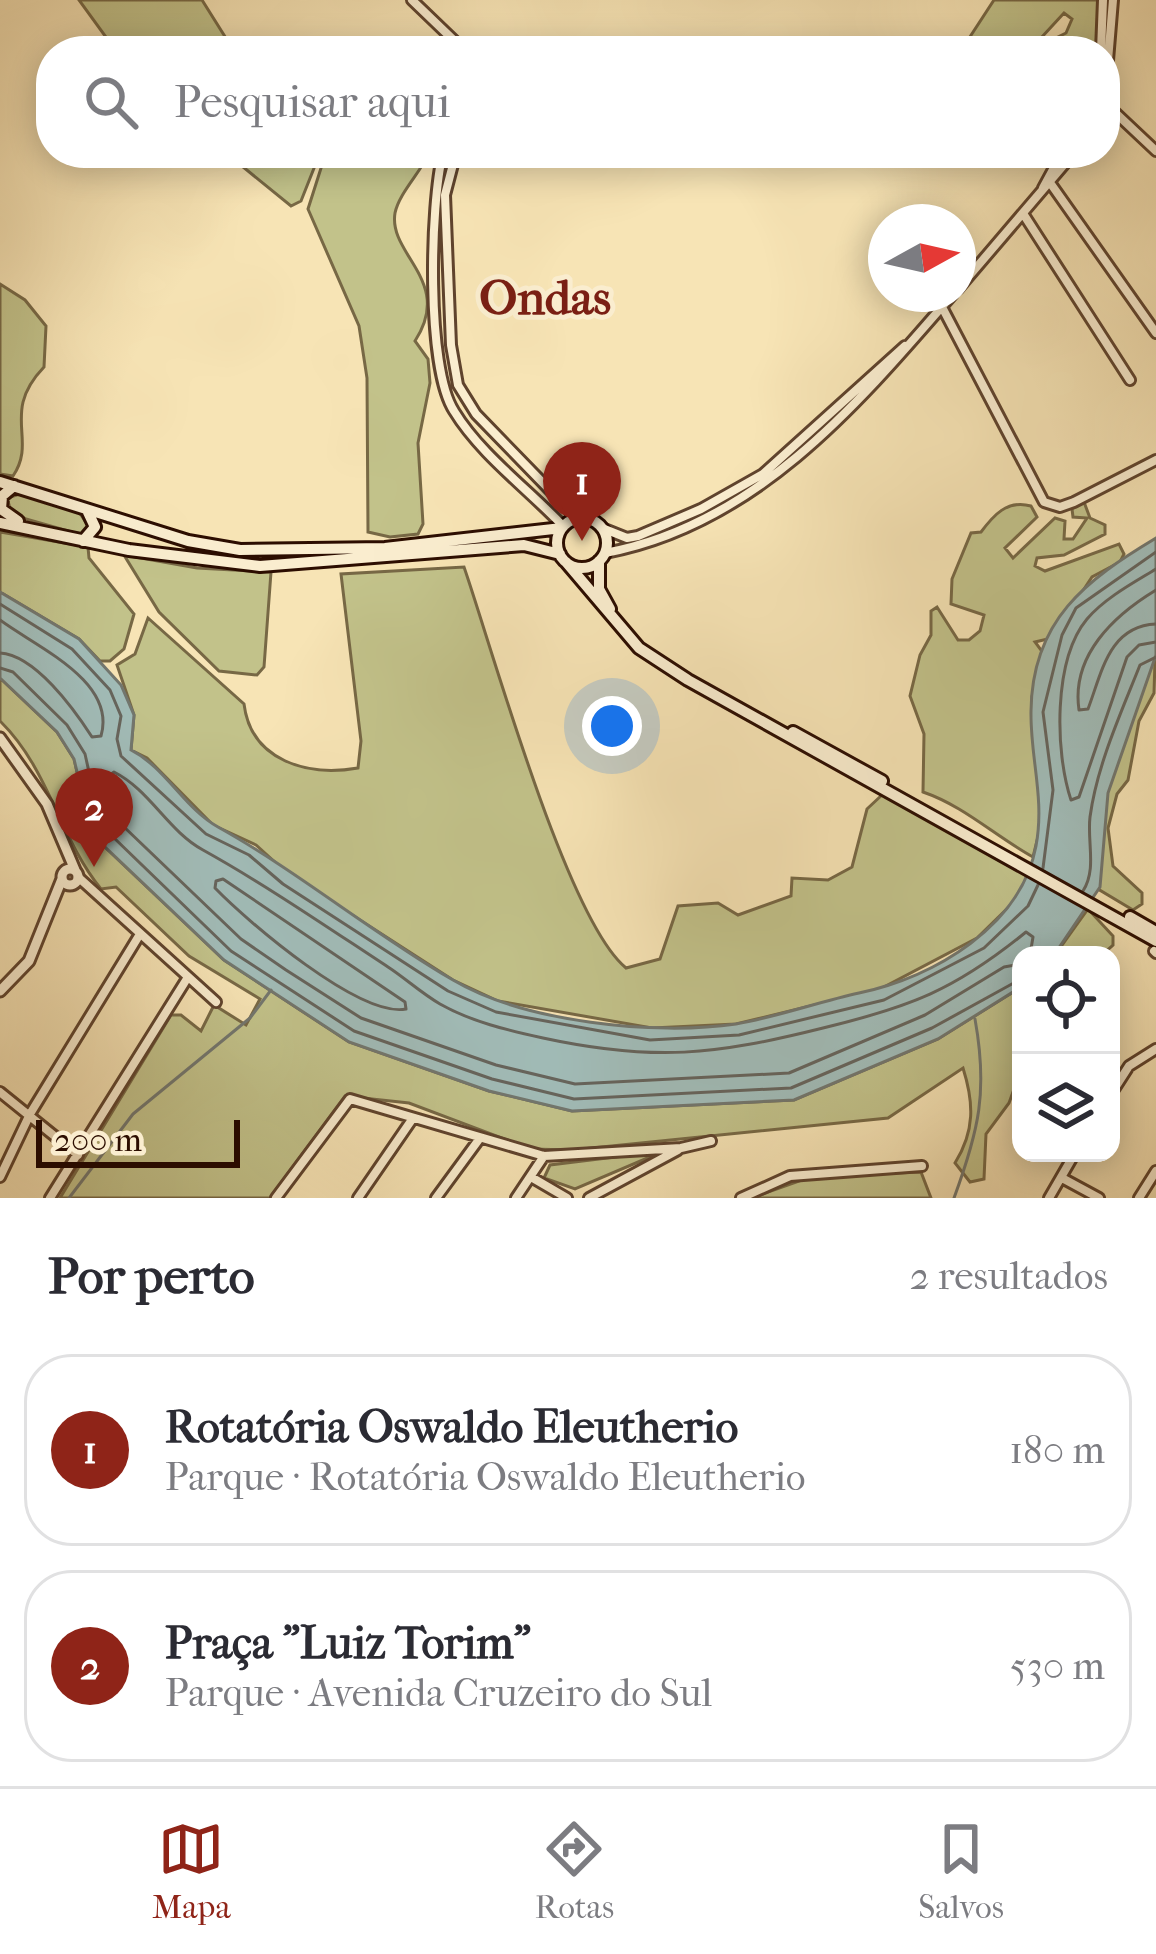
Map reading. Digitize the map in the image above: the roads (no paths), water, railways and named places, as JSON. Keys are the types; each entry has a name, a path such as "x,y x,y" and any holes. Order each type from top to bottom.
{"main road":[{"path":"0,482 188,541 240,550 385,548 562,527 577,518 602,528 599,589 608,607 659,654 1022,862"},
{"path":"14,486 2,496 1,508 42,530"},
{"path":"83,506 95,527 83,541"},
{"path":"0,523 83,541 260,566 524,545 579,568 602,557"},
{"path":"562,527 563,558 639,648 834,764 1101,905 1155,944"}],"street":[{"path":"412,0 449,36"},
{"path":"1102,36 1103,0"},
{"path":"1110,36 1113,0"},
{"path":"1120,115 1156,151"},
{"path":"439,168 435,284 445,394 467,428 562,527"},
{"path":"452,168 445,195 451,344 458,385 476,414 577,518"},
{"path":"976,269 1024,215 1056,168"},
{"path":"1042,191 1058,168"},
{"path":"1051,184 1156,333"},
{"path":"1024,215 1130,380"},
{"path":"602,557 718,512 766,483 872,387 939,312"},
{"path":"944,312 1044,502 1060,506 1074,502 1156,460"},
{"path":"602,528 638,536 755,479 896,352 912,343"},
{"path":"872,387 896,352"},
{"path":"837,419 859,394 857,387"},
{"path":"718,512 753,486 755,479"},
{"path":"0,738 47,804 63,839 70,877 29,961 0,991"},
{"path":"70,877 216,1002"},
{"path":"0,1177 30,1114 140,934"},
{"path":"50,1198 188,977"},
{"path":"1120,1080 1129,1066 1156,1049"},
{"path":"0,1092 79,1155"},
{"path":"276,1198 350,1099 544,1156 681,1148 711,1141"},
{"path":"358,1198 413,1118"},
{"path":"436,1198 480,1138"},
{"path":"589,1198 681,1148"},
{"path":"517,1198 544,1156"},
{"path":"1049,1198 1070,1162"},
{"path":"741,1198 790,1177 922,1166"},
{"path":"1139,1198 1156,1171"},
{"path":"531,1177 567,1198"},
{"path":"1062,1178 1099,1198"}],"water":[{"path":"1156,538 1156,655 1108,793 1100,887 1060,946 1012,946 1012,993 938,1039 794,1100 572,1111 489,1091 349,1042 224,960 104,846 84,802 74,759 57,732 0,678 0,592 79,639 121,685 134,715 131,750 155,767 206,819 453,980 552,1016 668,1028 736,1024 917,975 970,944 1013,900 1036,846 1039,811 1031,711 1041,651 1068,606 1107,570"}],"waterway":[{"path":"69,1198 133,1114 250,1018 271,990"},
{"path":"954,1198 979,1110 981,1068 975,1019"}],"place":[{"name":"Rotatória Oswaldo Eleutherio","path":"582,541"},
{"name":"Praça \"Luiz Torim\"","path":"94,867"}],"district":[{"name":"Ondas","path":"545,298"}]}
